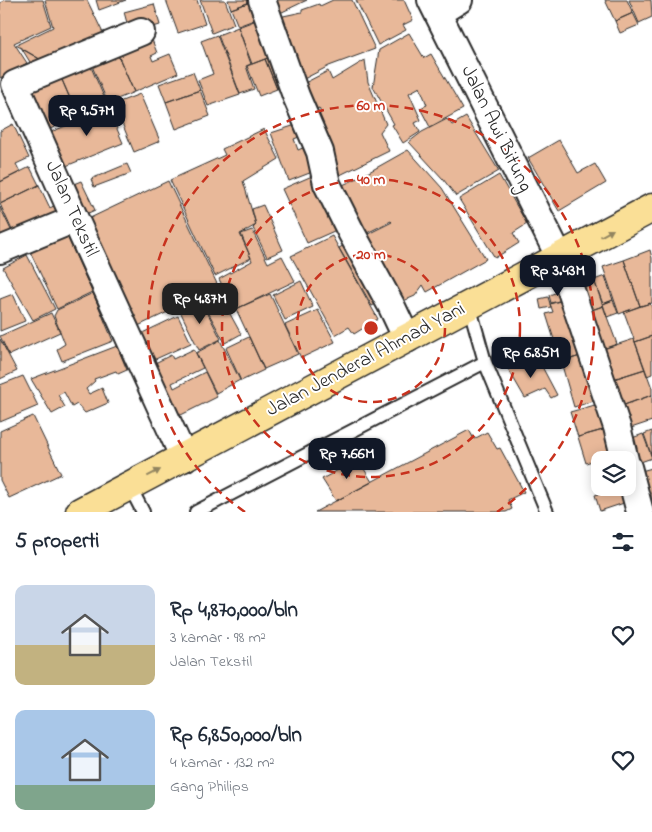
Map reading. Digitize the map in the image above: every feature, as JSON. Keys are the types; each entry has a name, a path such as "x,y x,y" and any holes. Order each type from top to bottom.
{"main road":[{"name":"Jalan Jenderal Ahmad Yani","path":"80,512 652,208"}],"street":[{"path":"262,0 296,96 320,152 327,184 407,339"},
{"name":"Jalan Awi Bitung","path":"443,4 560,258 624,451"},
{"name":"Jalan Tekstil","path":"141,32 8,87 75,219 184,458"},
{"path":"0,250 75,219"},
{"path":"636,496 640,512"}],"lane":[{"path":"469,305 484,362 547,512"},
{"path":"196,512 484,362"},
{"path":"129,485 143,512"}],"building":[{"path":"5,0 43,0 51,26 14,43 27,63 0,78 0,3"},
{"path":"45,0 87,0 103,33 43,61 16,45 53,27"},
{"path":"96,0 126,0 99,10"},
{"path":"166,0 197,0 205,24 178,33"},
{"path":"200,0 225,0 234,24 212,33"},
{"path":"228,0 256,0 231,9"},
{"path":"256,0 270,14 238,26 231,9"},
{"path":"272,0 307,0 278,14"},
{"path":"333,0 352,0 375,49 329,66 300,81 274,18 302,12 302,10 319,4 320,6"},
{"path":"356,0 404,0 413,20 403,25 406,30 378,45"},
{"path":"605,0 627,0 633,13 615,21"},
{"path":"629,0 651,0 652,17 639,23"},
{"path":"154,4 160,25 130,34 124,12"},
{"path":"633,13 639,25 620,33 615,21"},
{"path":"270,15 284,52 252,64 238,27"},
{"path":"238,27 251,64 246,66 254,89 240,94 218,35"},
{"path":"409,33 424,58 431,54 463,109 430,127 420,108 427,105 420,87 409,93 421,120 415,123 420,132 403,143 373,87 379,50"},
{"path":"217,35 240,95 208,106 198,80 213,74 201,41"},
{"path":"151,37 157,53 151,56 153,61 170,54 178,73 134,92 114,46"},
{"path":"114,46 134,92 108,103 88,57"},
{"path":"22,49 43,61 33,67"},
{"path":"284,52 295,83 277,89 265,59"},
{"path":"265,59 277,89 259,96 247,66"},
{"path":"88,60 107,104 78,117 59,73"},
{"path":"365,60 368,82 386,124 380,132 389,151 338,176 312,118 321,113 319,108 309,112 297,87 328,71 332,80"},
{"path":"193,72 200,90 166,102 159,84"},
{"path":"59,73 78,117 50,129 31,85"},
{"path":"200,90 210,116 176,129 166,102"},
{"path":"140,94 160,141 134,152 114,104"},
{"path":"108,108 123,143 66,166 51,132"},
{"path":"466,117 499,171 456,196 409,142 422,132 447,119 452,125"},
{"path":"305,122 309,133 294,139 298,150 312,144 320,169 289,181 271,133"},
{"path":"13,124 29,158 16,164 20,172 0,182 0,131"},
{"path":"264,129 279,159 243,181 256,225 240,234 251,258 215,276 170,180 225,155 222,149"},
{"path":"559,140 578,173 595,164 606,183 559,211 528,158"},
{"path":"408,150 442,188 486,259 427,292 423,285 415,296 394,305 358,239 392,222 363,235 332,190 360,177"},
{"path":"127,164 131,173 94,187 91,179"},
{"path":"30,167 39,185 0,204 0,182"},
{"path":"319,173 343,227 307,243 282,189"},
{"path":"499,175 527,224 513,233 519,243 495,258 459,199"},
{"path":"81,181 95,210 86,214 64,188"},
{"path":"168,181 219,288 138,326 88,219"},
{"path":"39,185 50,208 57,204 64,218 17,241 0,204"},
{"path":"263,205 283,250 267,257 253,228 256,225 252,209"},
{"path":"0,207 12,232 0,238"},
{"path":"63,227 92,292 57,309 26,243"},
{"path":"252,230 268,263 282,256 295,281 234,310 219,279 252,261 241,234"},
{"path":"332,236 378,319 354,334 349,327 335,335 291,256"},
{"path":"352,241 385,299 372,306 339,248"},
{"path":"650,250 652,258 652,303 640,306 624,260"},
{"path":"27,255 55,309 33,320 3,268"},
{"path":"624,260 640,306 619,314 603,267"},
{"path":"605,276 613,300 603,304 594,280"},
{"path":"594,280 603,306 580,314 571,288"},
{"path":"301,281 313,307 285,320 273,295"},
{"path":"564,290 566,299 551,303 549,295"},
{"path":"218,292 241,334 225,343 202,301"},
{"path":"93,293 113,341 62,361 57,349 65,344 54,316 57,310"},
{"path":"13,294 25,321 0,331 0,299"},
{"path":"270,294 298,354 264,369 236,309"},
{"path":"548,297 551,307 541,309 539,299"},
{"path":"573,297 590,353 561,362 546,314 553,312 550,304"},
{"path":"201,300 221,339 199,350 180,311"},
{"path":"613,300 618,313 607,317 603,304"},
{"path":"650,303 652,308 652,336 635,342 624,312"},
{"path":"603,306 617,344 594,352 580,314"},
{"path":"318,310 335,342 301,358 285,325"},
{"path":"51,313 60,332 9,355 0,336"},
{"path":"178,316 191,343 149,362 136,336"},
{"path":"652,336 652,374 647,376 635,342"},
{"path":"249,337 264,370 241,381 226,348"},
{"path":"0,339 17,371 0,379"},
{"path":"634,339 645,369 604,382 594,352"},
{"path":"220,340 240,380 216,393 196,353"},
{"path":"117,346 127,370 118,374 116,371 94,379 95,381 86,389 89,394 102,388 108,403 85,413 77,404 72,407 64,392 58,395 65,407 52,414 31,379"},
{"path":"194,349 203,368 172,383 174,388 205,372 217,397 175,418 149,366 171,355 173,359"},
{"path":"590,353 597,400 574,407 561,362"},
{"path":"523,358 528,367 539,361 557,395 551,398 545,389 525,398 507,367"},
{"path":"645,369 652,388 652,395 613,409 604,382"},
{"path":"23,376 38,406 0,422 0,385"},
{"path":"652,395 652,421 622,431 613,409"},
{"path":"602,403 610,428 578,437 570,412"},
{"path":"33,416 61,474 9,498 0,480 0,431"},
{"path":"610,428 616,451 591,451 591,461 586,463 578,437"},
{"path":"469,430 474,439 487,432 497,449 500,448 524,492 508,500 512,509 506,512 315,512"},
{"path":"652,431 652,457 644,434"},
{"path":"643,434 652,458 636,464 636,451 627,451 624,441"},
{"path":"358,459 372,482 336,501 322,479"},
{"path":"652,468 652,505 640,508 636,494 636,472"},
{"path":"595,496 625,496 627,502 600,511"}]}
